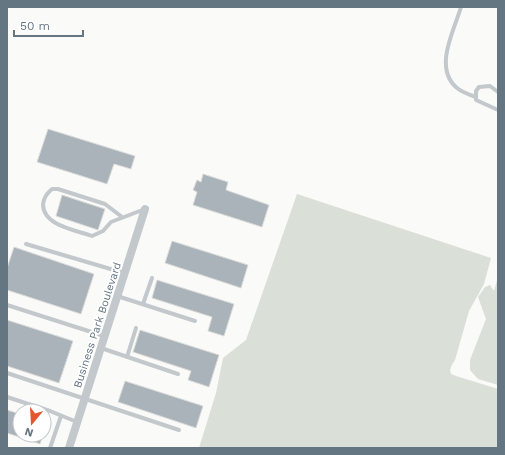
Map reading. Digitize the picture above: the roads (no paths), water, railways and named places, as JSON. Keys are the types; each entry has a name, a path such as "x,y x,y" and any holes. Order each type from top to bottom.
{"street":[{"name":"Business Park Boulevard","path":"69,448 145,209"}],"lane":[{"path":"461,7 445,58 447,76 457,88 476,97 476,100 498,110"},
{"path":"476,97 476,91 479,87 490,86 498,92"},
{"path":"122,217 105,204 58,189 52,189 45,196 44,200 45,213 49,219 92,236 99,234 111,222 145,209"},
{"path":"26,244 125,273"},
{"path":"143,304 152,278"},
{"path":"117,296 195,321"},
{"path":"7,305 104,337"},
{"path":"127,357 136,328"},
{"path":"101,348 178,374"},
{"path":"7,373 178,430"},
{"path":"7,397 77,423"},
{"path":"50,448 60,416"}]}
